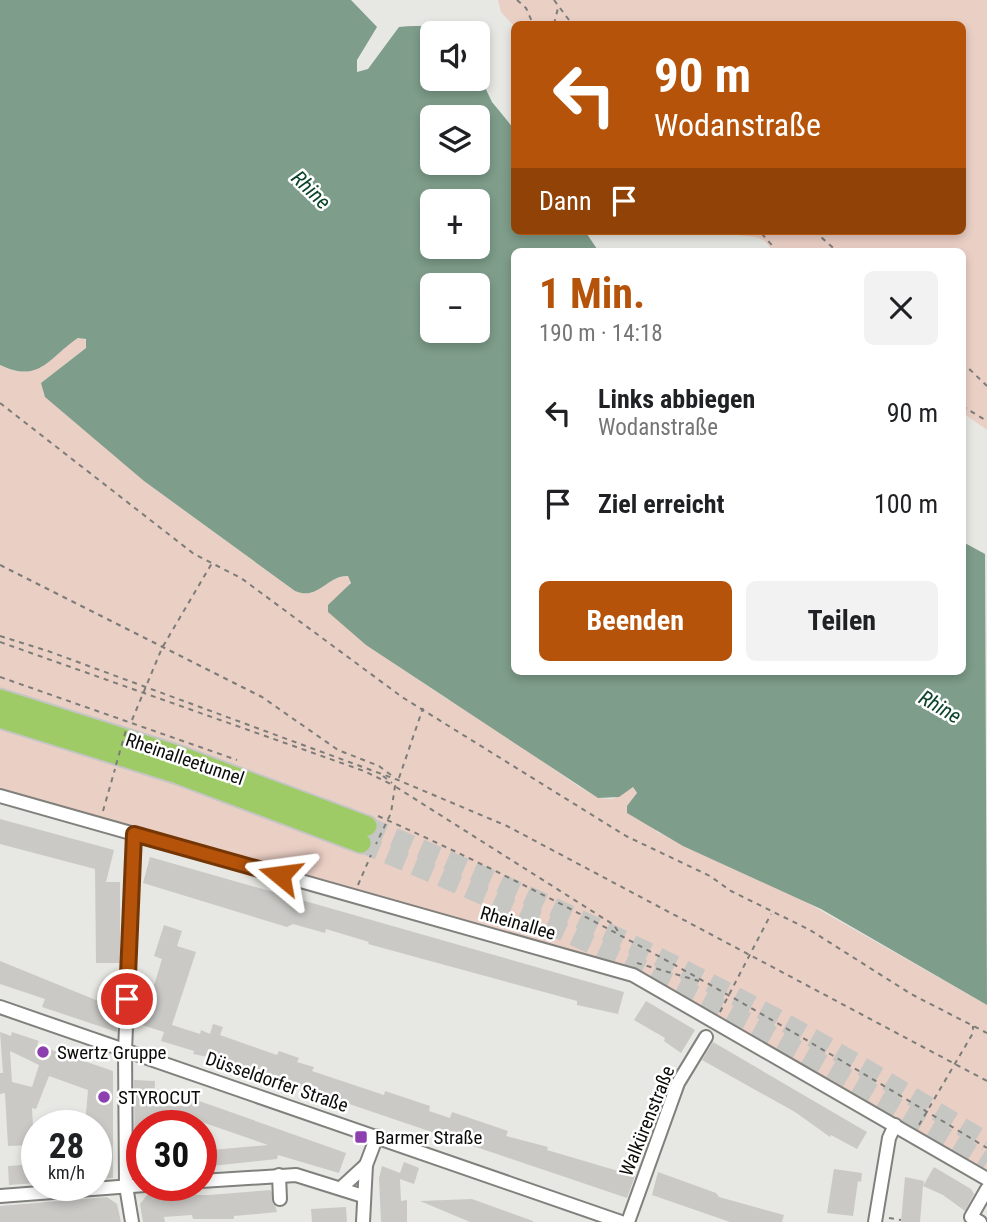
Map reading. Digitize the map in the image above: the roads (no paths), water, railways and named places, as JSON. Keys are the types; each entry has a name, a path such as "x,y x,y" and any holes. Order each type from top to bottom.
{"highway":[{"name":"Rheinalleetunnel","path":"0,699 202,764 366,827 178,774 0,718"}],"street":[{"name":"Rheinallee","path":"0,796 633,975 987,1179"},
{"path":"0,1196 126,1186 125,1051 134,834"},
{"name":"Düsseldorfer Straße","path":"0,1007 621,1222"},
{"name":"Walkürenstraße","path":"628,1222 678,1083 706,1037"},
{"path":"875,1219 889,1138 895,1125"},
{"path":"363,1222 366,1165 377,1136"},
{"path":"341,1188 366,1165"},
{"path":"217,1180 279,1175 311,1178 363,1196"},
{"path":"279,1175 279,1199"},
{"path":"980,1222 971,1217 987,1189"},
{"path":"128,1201 132,1222"}],"water":[{"name":"Rhine","path":"0,0 351,0 377,27 357,60 357,72 368,69 399,27 420,26 420,91 487,91 511,125 511,235 588,235 596,248 511,248 511,675 966,675 966,544 985,554 987,1005 821,909 683,846 627,813 627,806 637,793 633,787 619,797 598,798 366,645 328,612 328,605 351,583 348,576 334,579 310,593 295,591 144,481 45,397 41,383 86,348 86,339 78,338 43,366 25,372 0,365"}],"tunnel":[{"path":"367,826 539,901 708,982 839,1053 987,1142"},
{"path":"361,843 552,926 694,994 834,1070 987,1162"}],"place":[{"name":"Swertz Gruppe","path":"43,1052"},
{"name":"STYROCUT","path":"104,1097"},
{"name":"Barmer Straße","path":"361,1137"}]}
